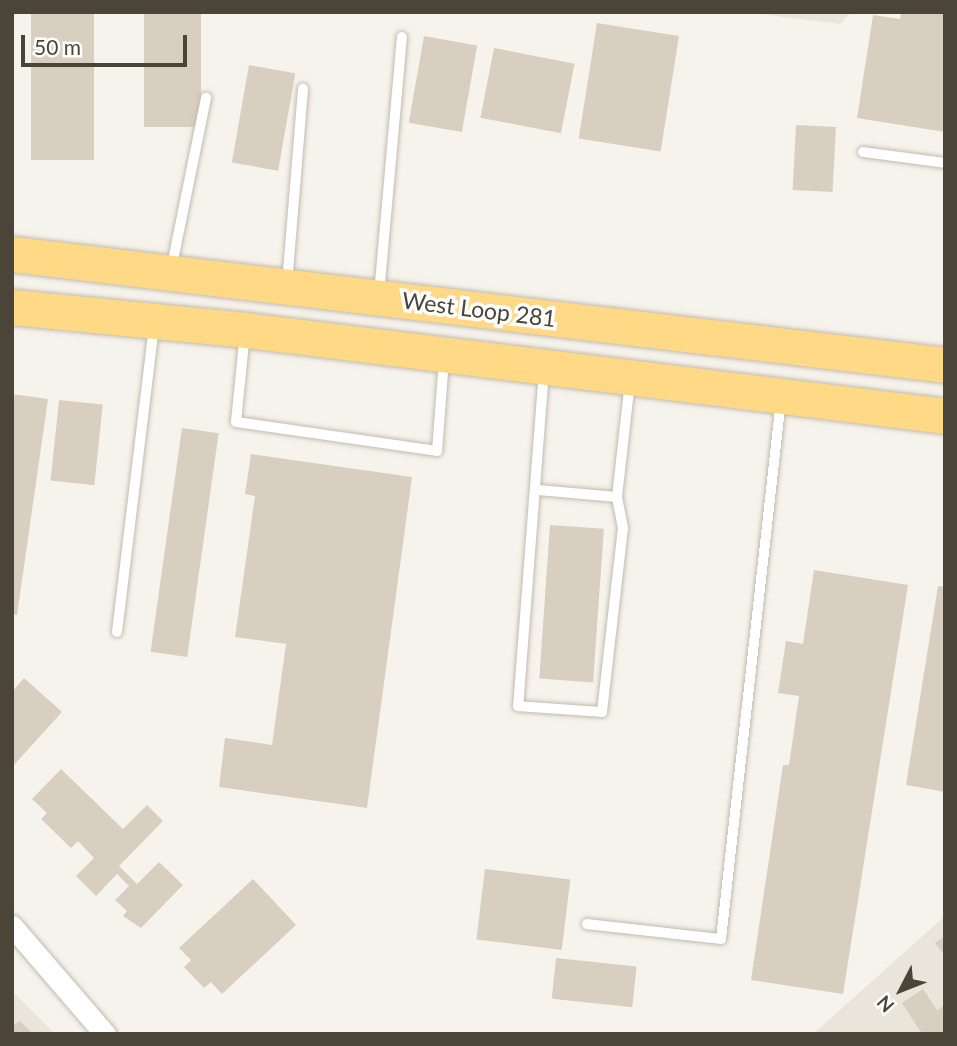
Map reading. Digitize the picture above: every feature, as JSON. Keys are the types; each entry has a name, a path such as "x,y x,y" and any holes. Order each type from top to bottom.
{"highway":[{"name":"West Loop 281","path":"12,254 945,365"},
{"path":"12,307 246,330 945,416"}],"street":[{"path":"17,939 105,1034"}],"lane":[{"path":"379,297 402,37"},
{"path":"287,286 303,89"},
{"path":"171,273 206,98"},
{"path":"863,152 945,163"},
{"path":"117,632 155,321"},
{"path":"246,330 236,422 437,451 444,356"},
{"path":"544,368 538,490 518,706 602,712 623,528 617,497 630,379"},
{"path":"587,923 721,939 781,397"},
{"path":"538,490 617,497"}],"shaded area":[{"path":"743,12 851,12 840,24"},
{"path":"945,916 945,1034 813,1034"},
{"path":"12,991 55,1034 12,1034"}],"building":[{"path":"31,12 94,12 94,160 31,160"},
{"path":"144,12 201,12 201,127 144,127"},
{"path":"901,12 945,12 945,132 857,118 873,15 900,19"},
{"path":"597,23 679,36 661,152 579,139"},
{"path":"424,36 477,45 462,132 409,123"},
{"path":"494,48 574,64 561,133 480,118"},
{"path":"249,65 295,73 278,171 232,162"},
{"path":"796,125 836,127 833,192 793,190"},
{"path":"12,394 48,399 17,615 12,614"},
{"path":"59,400 103,405 94,485 51,481"},
{"path":"182,428 219,433 187,657 151,652"},
{"path":"251,454 412,477 367,808 219,787 225,738 272,745 286,644 235,637 255,496 245,494"},
{"path":"550,525 604,529 593,682 539,679"},
{"path":"814,570 908,585 843,994 751,980 783,765 789,765 799,696 778,693 786,641 803,644"},
{"path":"938,586 945,587 945,792 906,785"},
{"path":"24,678 62,712 12,767 12,692"},
{"path":"61,769 123,829 147,805 163,821 119,866 137,884 159,862 183,885 141,928 123,916 127,911 115,900 129,886 117,874 96,896 76,876 94,858 78,841 71,848 41,819 47,813 32,799"},
{"path":"485,869 570,879 562,950 476,939"},
{"path":"253,879 296,925 222,994 211,982 204,988 184,967 191,960 179,948"},
{"path":"945,936 945,956 935,943"},
{"path":"556,958 637,966 632,1007 552,999"},
{"path":"923,989 937,1010 945,1005 945,1034 922,1034 902,1003"},
{"path":"20,1021 33,1034 12,1034 12,1025"}]}
